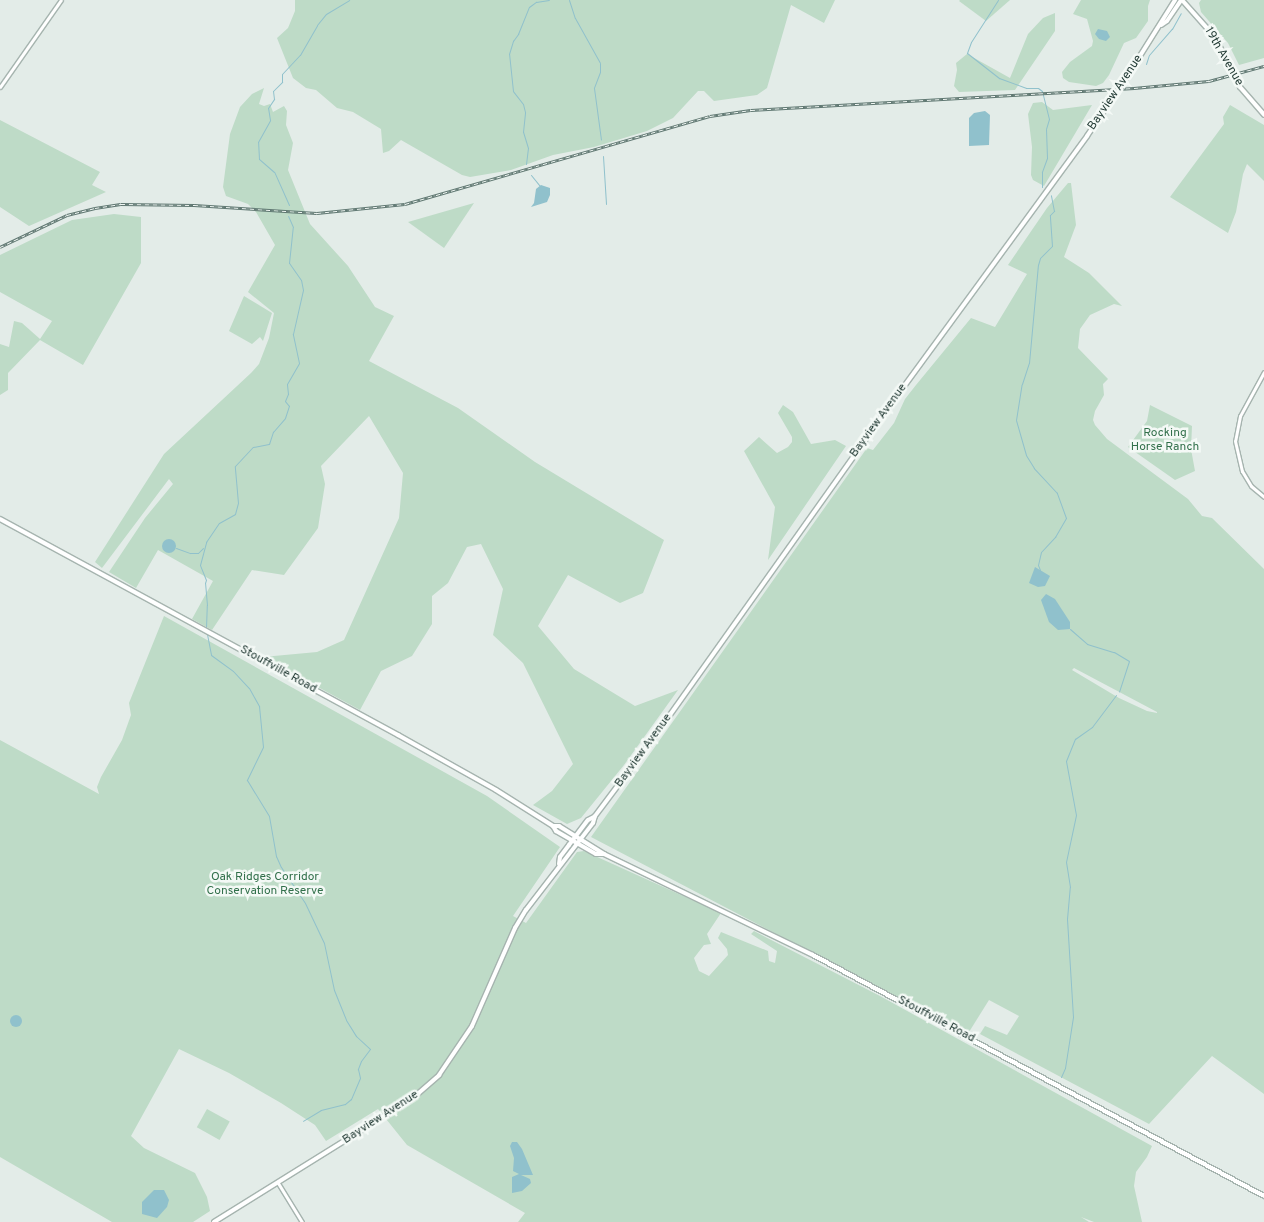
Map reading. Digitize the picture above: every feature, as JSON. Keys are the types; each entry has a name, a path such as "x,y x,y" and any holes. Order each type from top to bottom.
{"main road":[{"name":"Bayview Avenue","path":"214,1222 413,1098 439,1075 457,1051 472,1026 515,928 655,736 875,426 1087,136 1161,25 1163,18 1175,0"},
{"name":"Bayview Avenue","path":"1161,25 1167,21 1181,0"},
{"name":"19th Avenue","path":"1181,0 1215,37 1240,87 1264,115"},
{"name":"Stouffville Road","path":"0,519 406,739 496,790 553,826 556,831 596,854 604,854"},
{"name":"Bayview Avenue","path":"560,864 560,858 573,840 588,820 595,816"},
{"name":"Stouffville Road","path":"553,826 559,826 604,854 813,955 1264,1196"}],"street":[{"path":"0,87 61,0"},
{"path":"1264,372 1240,416 1235,445 1238,462 1244,476 1264,497"},
{"path":"278,1183 302,1222"}],"green space":[{"path":"295,0 835,0 824,23 791,5 767,88 757,95 714,101 704,91 698,91 673,118 647,131 594,147 553,155 511,170 470,177 462,175 401,140 389,151 383,153 381,129 353,112 337,108 316,90 306,88 293,78 277,38 288,28 295,11"},
{"path":"960,0 1010,0 986,21 959,1"},
{"path":"1081,0 1150,0 1148,21 1136,38 1124,43 1109,75 1103,83 1096,86 1069,82 1063,78 1062,72 1070,62 1092,46 1093,41 1087,19 1073,14"},
{"path":"1201,0 1264,0 1264,58 1239,65 1228,43 1201,12 1199,3"},
{"path":"1055,13 1055,31 1015,90 959,92 954,86 957,70 956,63 967,54 1010,78 1028,34 1043,18"},
{"path":"264,88 259,104 264,106 270,104 273,112 284,106 287,111 286,125 293,143 288,170 310,224 348,266 375,307 394,316 369,361 458,408 535,462 664,540 643,593 620,603 568,575 538,626 574,669 635,706 678,690 624,765 581,818 567,824 533,805 552,791 573,764 523,663 493,635 503,589 481,544 467,547 448,583 432,596 432,624 412,656 381,671 360,710 263,657 317,652 344,640 399,518 403,473 369,416 321,466 325,484 318,528 284,575 252,570 212,630 192,619 213,581 158,550 136,588 109,572 145,518 173,484 169,479 102,568 95,562 164,454 251,373 259,364 269,338 274,313 248,292 275,245 256,212 248,204 226,196 223,187 230,134 240,107 252,94"},
{"path":"1042,102 1053,110 1092,105 1044,186 1033,180 1031,175 1032,147 1028,114 1033,103"},
{"path":"1230,105 1264,125 1264,181 1247,164 1243,174 1236,212 1228,233 1170,197 1224,124 1223,117"},
{"path":"0,120 100,172 92,185 106,192 29,226 0,207"},
{"path":"1068,183 1071,183 1076,225 1064,257 1089,273 1122,306 1114,304 1090,315 1080,329 1078,348 1108,379 1103,384 1104,395 1095,411 1093,420 1095,425 1107,439 1188,499 1202,516 1212,518 1264,569 1264,1094 1212,1056 1149,1124 980,1034 985,1026 1007,1035 1019,1016 989,1000 969,1032 908,999 906,1002 591,837 867,448 873,450 894,423 905,399 916,385 971,318 995,327 1027,274 1008,265 1047,208","holes":["1074,668 1157,712 1147,711 1119,698 1072,670"]},
{"path":"474,203 444,248 408,222"},
{"path":"114,214 141,217 141,263 83,365 40,340 8,373 8,390 0,395 0,344 9,347 14,321 22,323 40,339 52,321 0,292 0,255 72,220"},
{"path":"244,296 272,313 263,341 260,337 252,344 229,331"},
{"path":"783,405 793,412 811,444 835,440 846,446 768,560 775,507 744,451 759,437 777,453 788,447 792,442 792,437 778,413"},
{"name":"Rocking Horse Ranch","path":"1150,405 1192,426 1191,449 1195,471 1175,480 1128,447 1147,421"},
{"name":"Oak Ridges Corridor Conservation Reserve","path":"164,616 487,796 560,847 513,916 526,923 577,852 584,851 721,913 707,934 711,944 704,945 694,958 699,971 709,976 728,955 727,949 718,938 721,932 768,951 769,961 775,963 777,951 751,934 754,931 880,996 1152,1146 1147,1157 1136,1172 1134,1186 1142,1222 1094,1222 1081,1217 1089,1222 518,1222 525,1213 407,1145 378,1109 326,1141 315,1125 281,1103 229,1073 179,1049 131,1136 144,1148 195,1173 207,1197 210,1211 193,1222 112,1222 0,1157 0,740 99,794 97,787 122,740 131,715 129,703"},
{"path":"207,1109 230,1122 220,1140 197,1127"}],"water":[{"path":"1098,29 1107,31 1110,37 1106,41 1099,39 1095,34"},
{"path":"985,111 990,115 989,145 969,146 969,118 974,113"},
{"path":"541,185 550,188 547,202 531,207 534,203 536,189"},
{"path":"169,539 174,541 176,546 174,551 169,553 164,551 162,546 164,541"},
{"path":"1035,567 1050,576 1045,586 1038,587 1029,583"},
{"path":"1046,594 1055,599 1070,622 1070,629 1058,630 1049,622 1041,600"},
{"path":"18,1015 21,1016 21,1026 14,1027 11,1026 10,1019 11,1016"},
{"path":"512,1142 517,1142 522,1149 533,1175 521,1175 530,1179 531,1183 522,1191 512,1193 512,1177 519,1174 513,1171 514,1158 510,1146"},
{"path":"154,1190 164,1190 169,1200 167,1207 157,1218 142,1214 142,1202"}],"waterway":[{"path":"289,205 274,172 259,159 258,142 270,120 268,108 274,99 273,91 282,82 282,74 300,55 317,25 326,14 349,0"},
{"path":"526,164 528,148 523,132 525,112 523,104 513,91 509,54 529,7 536,2 549,0"},
{"path":"569,0 575,18 600,63 600,72 594,88 601,140"},
{"path":"998,0 971,42 967,53 999,78 1026,88 1038,88 1042,91 1049,119 1046,129 1047,158 1042,172 1042,187"},
{"path":"1146,64 1149,55 1172,29 1181,13"},
{"path":"603,156 606,204"},
{"path":"531,175 540,186"},
{"path":"1040,570 1038,565 1041,552 1055,537 1066,518 1057,493 1034,468 1026,455 1016,420 1022,384 1029,363 1038,265 1040,258 1052,246 1050,215 1054,211 1051,195"},
{"path":"206,628 206,580 200,565 206,542 219,523 235,514 238,503 235,466 253,447 269,444 273,432 285,418 289,406 285,401 288,394 287,384 299,363 293,334 303,290 301,280 289,263 293,227 288,216"},
{"path":"176,548 190,553 198,553 203,548"},
{"path":"1070,629 1087,644 1114,652 1129,661 1119,691"},
{"path":"207,634 211,655 233,671 249,688 259,706 263,747 247,780 269,816 276,856 281,867 305,903 324,943 334,990 346,1020 356,1036 370,1049 361,1061 358,1069 360,1078 351,1099 345,1104 321,1110 303,1121"},
{"path":"1061,1077 1065,1068 1073,1017 1067,919 1070,887 1066,862 1076,815 1066,761 1075,739 1092,727 1116,695"}],"railway":[{"path":"0,247 67,215 121,204 194,205 317,213 405,204 710,116 751,110 1134,88 1209,81 1264,66"}]}
